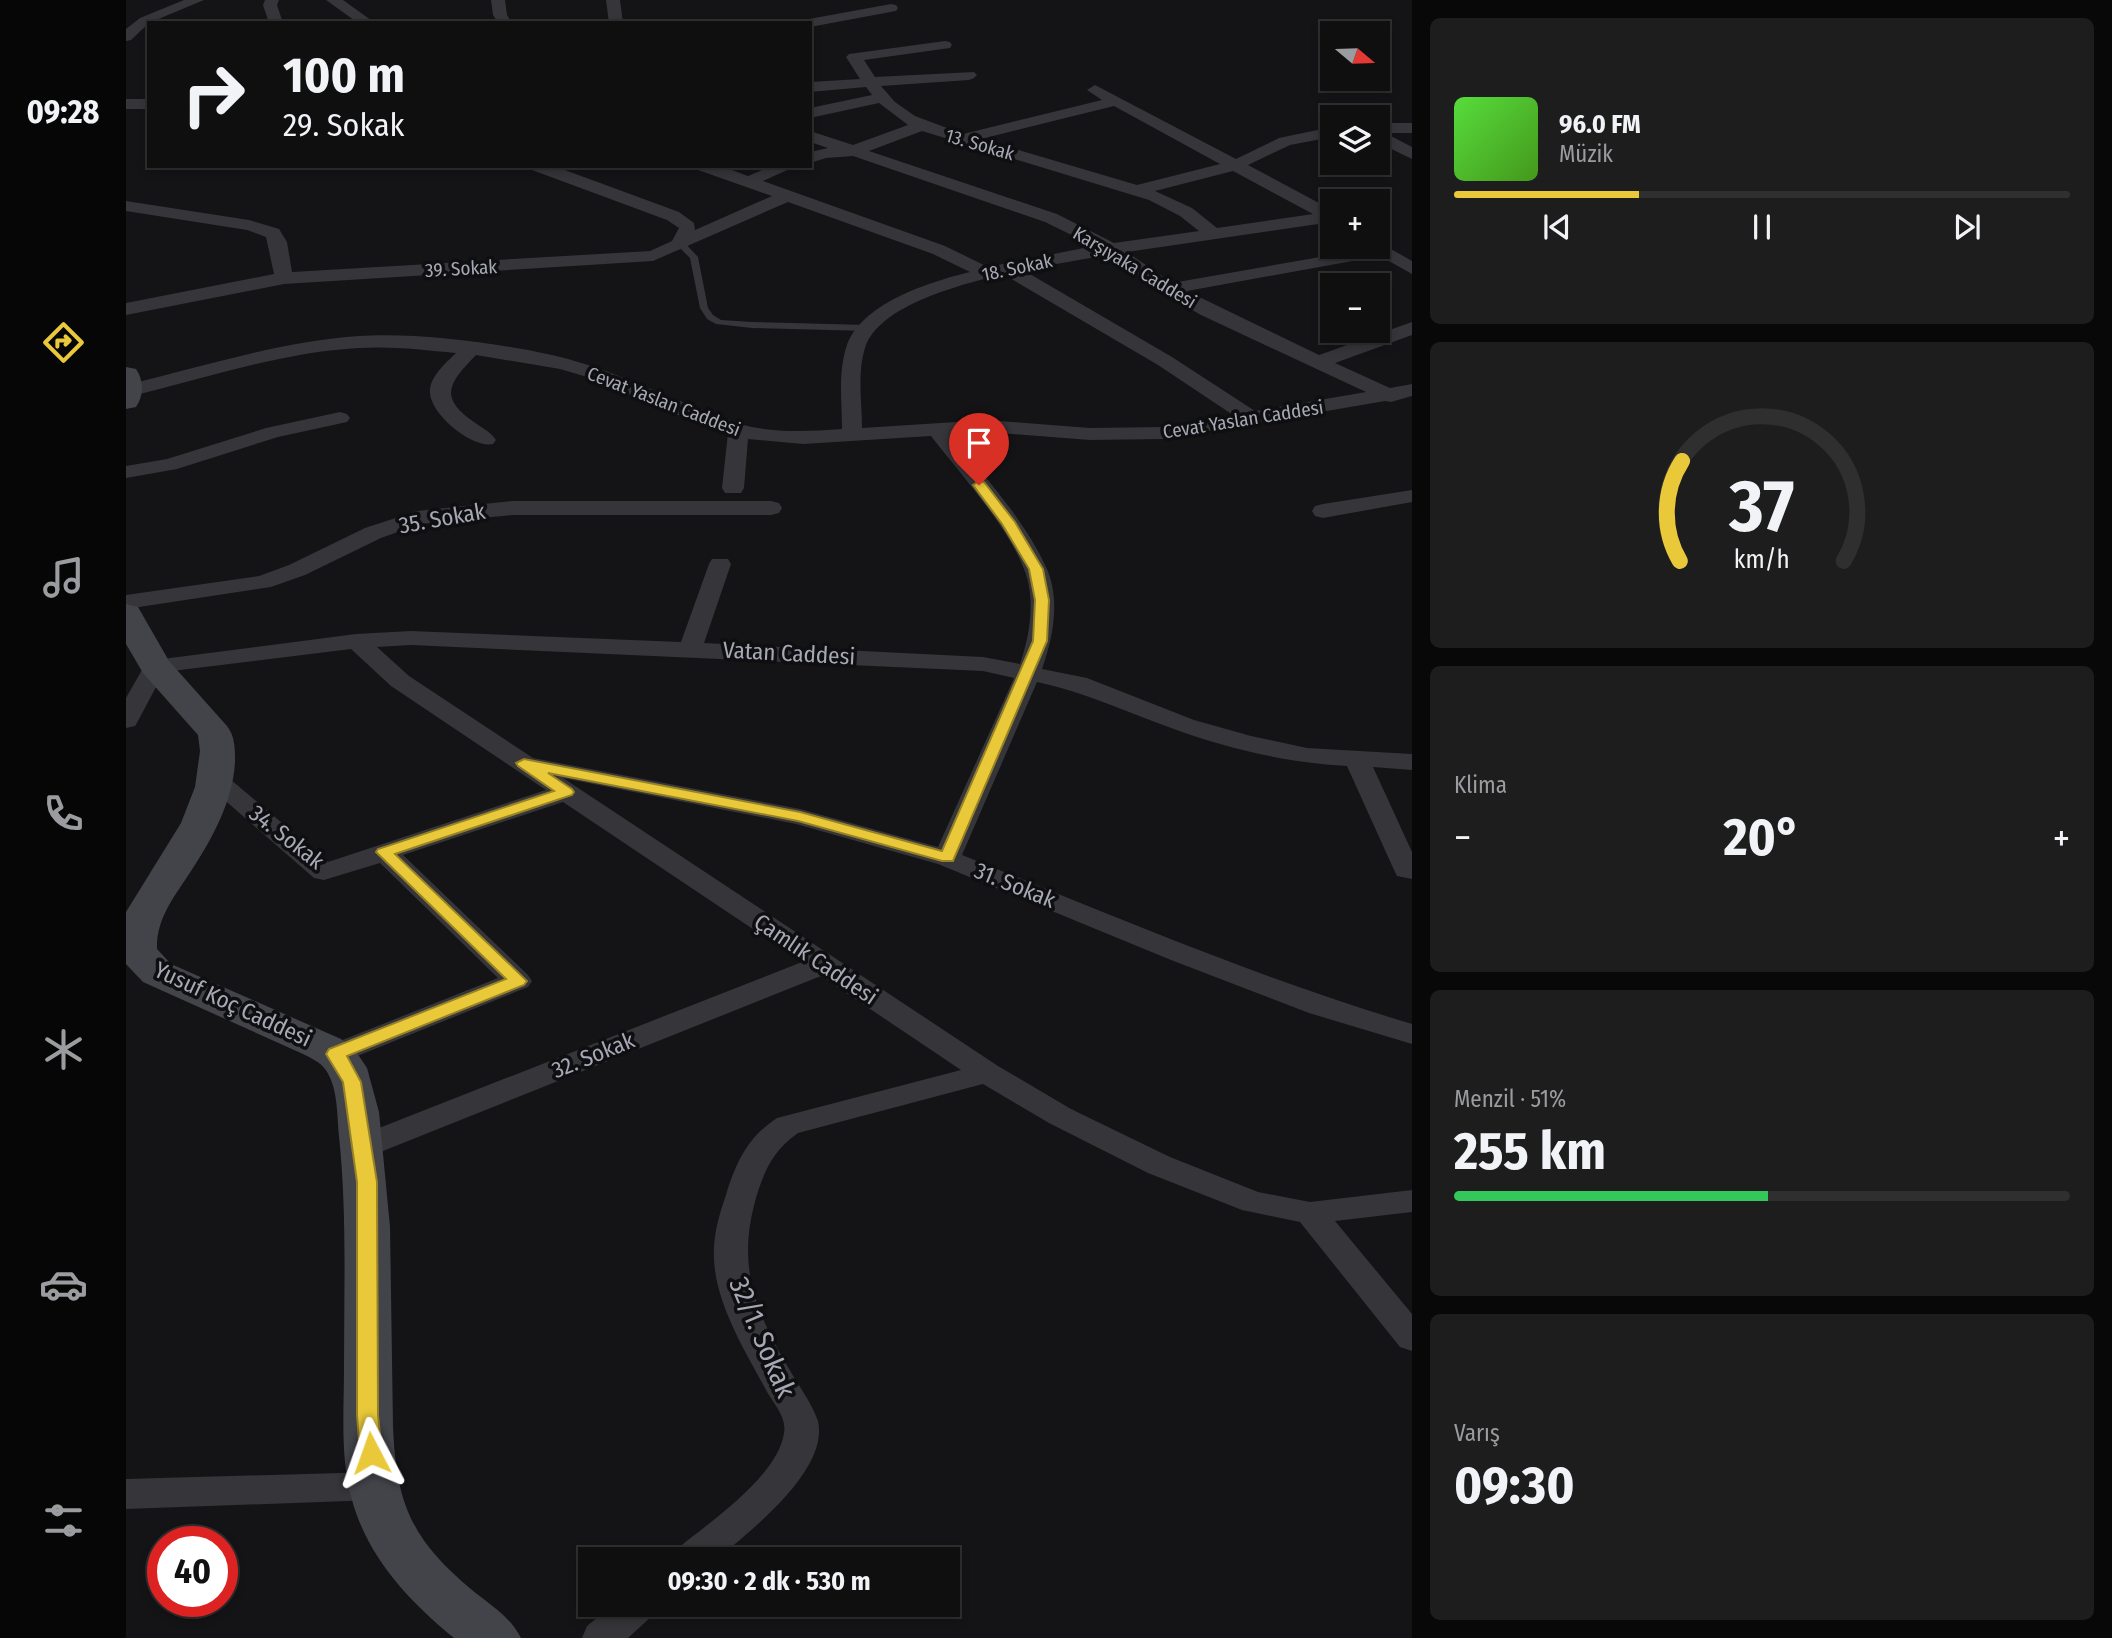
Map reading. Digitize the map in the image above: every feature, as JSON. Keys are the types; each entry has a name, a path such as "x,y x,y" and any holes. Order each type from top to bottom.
{"street":[{"path":"126,37 145,21 197,0"},
{"path":"272,0 270,5 275,21"},
{"path":"333,0 365,21"},
{"path":"498,0 504,21"},
{"path":"609,2 615,21"},
{"path":"148,5 163,13"},
{"path":"811,6 826,19"},
{"path":"812,22 891,8"},
{"name":"13. Sokak","path":"945,45 854,57 870,82 895,112 921,126 1138,190 1186,212 1213,234"},
{"path":"812,87 969,75"},
{"path":"1095,90 1320,211"},
{"path":"812,113 882,98"},
{"path":"962,138 1117,102"},
{"path":"126,104 147,104"},
{"path":"812,157 823,153 853,151 921,126"},
{"path":"1390,128 1412,128"},
{"path":"1138,190 1236,165 1285,141 1320,134"},
{"name":"Karşıyaka Caddesi","path":"812,137 1023,206 1092,236 1169,289 1209,311 1412,405"},
{"path":"1390,142 1412,154"},
{"path":"543,168 673,216 688,227 680,243"},
{"path":"709,168 996,270 1198,382 1253,419"},
{"path":"747,182 783,168"},
{"name":"39. Sokak","path":"126,309 284,278 653,257 786,196"},
{"path":"126,206 250,225 273,233 278,242 284,278"},
{"name":"18. Sokak","path":"852,436 853,357 856,345 882,315 917,296 943,285 996,270 1320,219"},
{"path":"1390,255 1412,269"},
{"path":"1169,289 1323,259"},
{"path":"1318,362 1412,328"},
{"name":"Cevat Yaslan Caddesi","path":"127,389 285,353 344,344 395,341 472,348 563,364 601,375 677,408 739,430 789,437 852,436 987,426 1129,435 1163,433 1412,390"},
{"path":"472,348 443,379 441,400 451,415 486,440"},
{"path":"126,472 170,465 273,432 340,418"},
{"path":"936,429 1008,522 1036,569 1042,600 1040,641 1029,672 947,858"},
{"path":"733,488 739,430"},
{"path":"1323,511 1412,496"},
{"name":"35. Sokak","path":"126,602 263,582 297,570 373,533 429,516 512,508 771,508"},
{"path":"690,649 720,564"},
{"name":"Yusuf Koç Caddesi","path":"126,614 155,666 215,733 218,761 193,835 136,930 137,952 157,973 335,1054 345,1066 352,1082 367,1182 368,1415 381,1513 404,1557 441,1598 494,1638"},
{"name":"Vatan Caddesi","path":"155,666 356,641 446,638 608,648 690,649 983,664 1079,683 1185,725 1307,756 1412,762"},
{"name":"Çamlık Caddesi","path":"356,641 400,681 987,1073 1060,1116 1159,1165 1253,1202 1310,1213"},
{"path":"126,721 155,666"},
{"path":"1357,760 1407,870 1412,871"},
{"name":"31. Sokak","path":"524,763 800,817 947,858 1181,954 1319,1006 1412,1034"},
{"name":"34. Sokak","path":"214,778 324,872 567,792"},
{"path":"335,1054 518,981 384,852"},
{"name":"32. Sokak","path":"362,1147 824,964"},
{"name":"32/1. Sokak","path":"705,1547 780,1481 802,1433 798,1415 765,1357 738,1293 730,1256 734,1220 751,1162 768,1137 788,1125 987,1073"},
{"path":"1310,1213 1412,1201"},
{"path":"1310,1213 1412,1338"},
{"path":"126,1493 376,1486"},
{"path":"601,1638 625,1617"}],"lane":[{"path":"680,243 694,257 704,308 710,317 719,322 868,328"}],"route":[{"path":"371,1453 368,1415 367,1182 352,1082 345,1066 335,1054 518,981 384,852 567,792 524,763 800,817 947,858 1029,672 1040,641 1042,600 1036,569 1008,522 979,485"}]}
